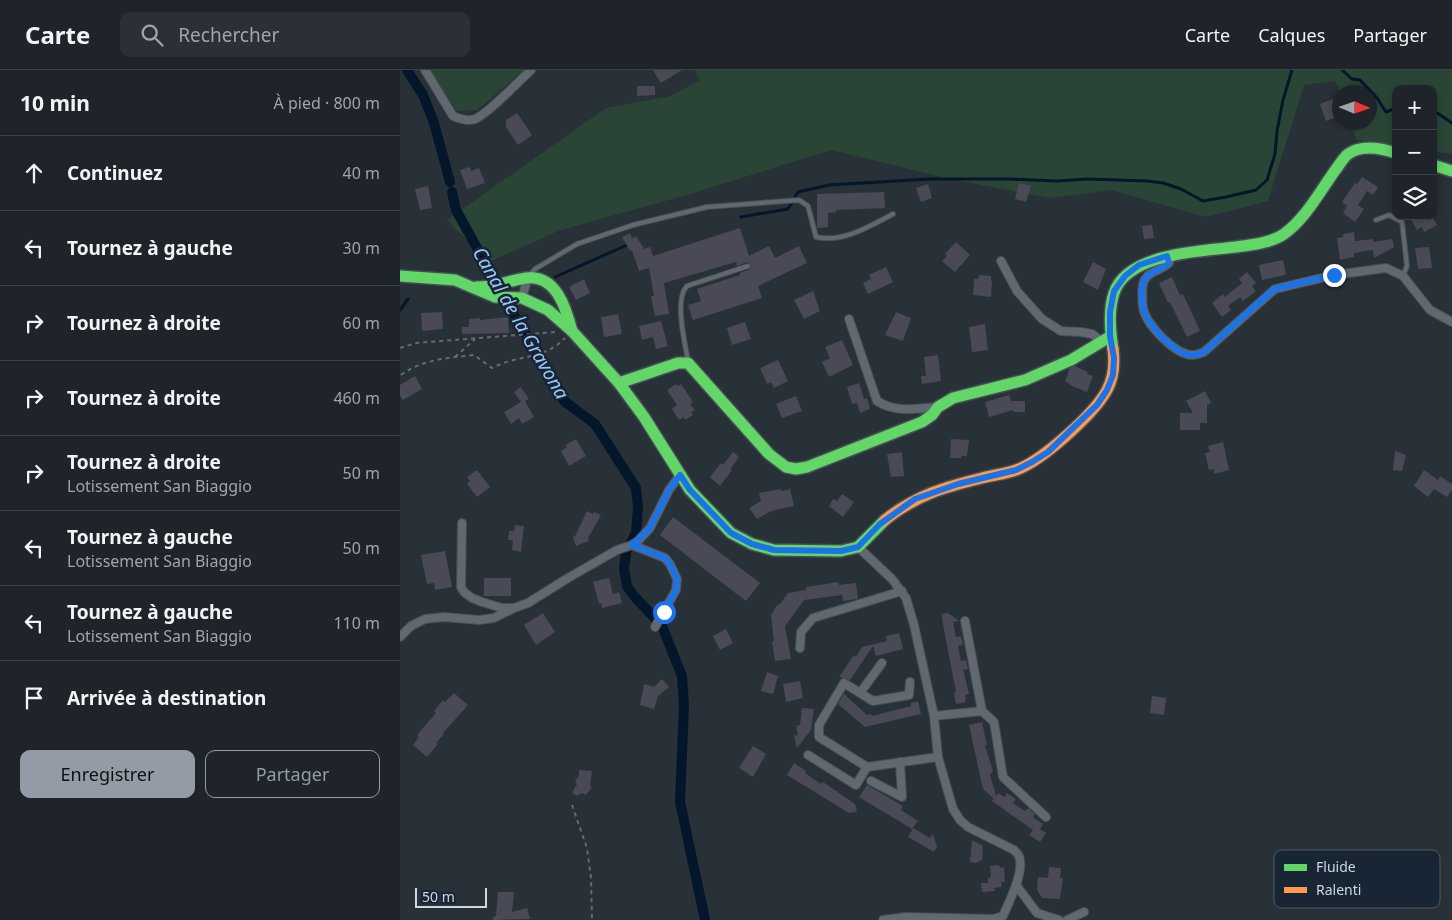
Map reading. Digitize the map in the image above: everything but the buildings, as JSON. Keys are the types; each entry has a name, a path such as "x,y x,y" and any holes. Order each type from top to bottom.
{"street":[{"path":"425,70 453,116 464,120 475,120 531,70"},
{"path":"400,276 455,280 495,297 522,298 548,310 572,331 618,383 644,417 690,490 731,533 752,544 774,550 841,551 858,547 880,524 915,499 958,484 1016,470 1032,462 1048,452 1097,405 1107,390 1113,375 1114,358 1106,338 1114,291 1125,276 1139,265 1167,256 1258,244 1283,235 1305,213 1347,155 1356,149 1366,148 1378,148 1392,152"},
{"path":"1437,166 1452,171"},
{"path":"1167,256 1169,263 1164,268 1151,272 1143,283 1143,308 1153,328 1183,354 1194,355 1204,352 1274,289 1334,275 1386,268 1403,276 1430,310 1452,322"},
{"path":"1001,261 1017,291 1042,319 1061,332 1081,332 1106,338"},
{"path":"522,298 528,277"},
{"path":"470,287 493,287 528,277 538,278 553,286 566,312 572,331"},
{"path":"849,319 877,401 886,407 904,410 938,407"},
{"path":"618,383 678,363 688,363 769,454 786,467 796,469 807,467 922,422 932,416 938,407 953,398 1025,380 1071,360 1106,338"},
{"path":"400,637 411,626 425,619 444,617 479,620 494,618 528,603 617,550 632,545 650,528 669,490 680,475"},
{"path":"462,523 461,587 464,592 482,602 502,608 514,608"},
{"path":"632,545 665,558 677,579 676,590 655,627"},
{"path":"858,547 892,579 906,598 914,625 934,716 938,757 953,809 960,820 968,827 1014,850 1019,856 1020,866 1016,885 1003,916 993,919 906,917 883,920"},
{"path":"800,648 801,632 813,618 902,591"},
{"path":"965,621 982,710 994,722 1003,777 1046,818"},
{"path":"860,693 882,663"},
{"path":"910,682 909,695 873,700 844,683 819,725 819,737 867,767 938,757"},
{"path":"934,716 982,710"},
{"path":"808,756 856,785 867,767"},
{"path":"871,781 902,797 900,762"},
{"path":"1016,885 1037,913 1059,920"},
{"path":"1067,920 1084,912"}],"lane":[{"path":"528,277 535,269 577,244 633,225 706,207 799,200 808,206 816,237 825,239 860,232 893,214"},
{"path":"1376,220 1389,215 1402,222 1408,266 1403,276"},
{"path":"688,363 680,304 682,290 686,286 748,266"}],"path":[{"path":"400,348 416,343 572,331"},
{"path":"401,376 412,367 437,359 474,356 492,368 504,362 544,354 556,347 572,331"},
{"path":"455,358 475,339"},
{"path":"572,805 587,848 591,878 592,920"}],"green space":[{"path":"430,70 524,70 477,110 456,111"},
{"path":"695,70 1452,70 1452,154 1437,152 1437,85 1392,85 1392,144 1357,140 1353,130 1377,130 1377,85 1337,85 1335,81 1304,85 1268,201 1206,217 1112,190 1050,198 955,180 831,150 690,194 558,231 489,262 447,220 606,108 671,96 700,80"}],"waterway":[{"name":"Canal de la Gravona","path":"407,70 423,95 434,123 450,182"},
{"path":"741,217 788,209 798,192 829,185 929,179 1148,181 1163,183 1181,189 1203,201 1256,190 1267,180 1275,154 1283,100 1292,70"},
{"path":"1342,70 1352,79 1360,80 1377,98 1386,112 1392,110"},
{"path":"1437,113 1452,123"},
{"name":"Canal de la Gravona","path":"452,192 456,210 564,401 595,424 636,488 638,507 636,533 626,552 624,569 627,586 662,626 682,676 684,705 680,802 705,920"},
{"path":"555,277 627,245"},
{"path":"400,310 408,299"}],"traffic: fast":[{"path":"1113,349 1110,321 1112,300 1122,280 1134,270 1149,262 1167,256 1267,242 1279,237 1299,221 1348,154 1365,148 1378,148 1392,152"},
{"path":"1437,166 1452,171"},
{"path":"400,276 455,280 495,297 522,298 548,310 572,331 619,383 644,417 690,490 731,533 752,544 774,550 841,551 858,547 885,520"},
{"path":"476,287 496,285 526,278 536,278 545,281 558,294 563,303 572,331"},
{"path":"619,383 678,363 688,363 769,454 786,467 796,469 807,467 922,422 932,415 938,407 953,398 1025,380 1071,360 1111,336"}],"traffic: slow":[{"path":"885,520 908,504 931,493 1016,470 1027,465 1053,447 1091,411 1107,390 1113,370 1113,349"}],"route":[{"path":"664,612 676,590 677,579 670,564 665,558 632,545 650,528 669,490 680,475 690,490 731,533 752,544 774,550 841,551 858,547 880,524 915,499 958,484 1016,470 1032,462 1048,452 1097,405 1107,390 1113,375 1114,358 1110,336 1110,312 1114,291 1125,276 1139,265 1167,256 1169,263 1164,268 1151,272 1143,283 1143,308 1153,328 1168,342 1183,354 1194,355 1204,352 1274,289 1334,275"}]}
